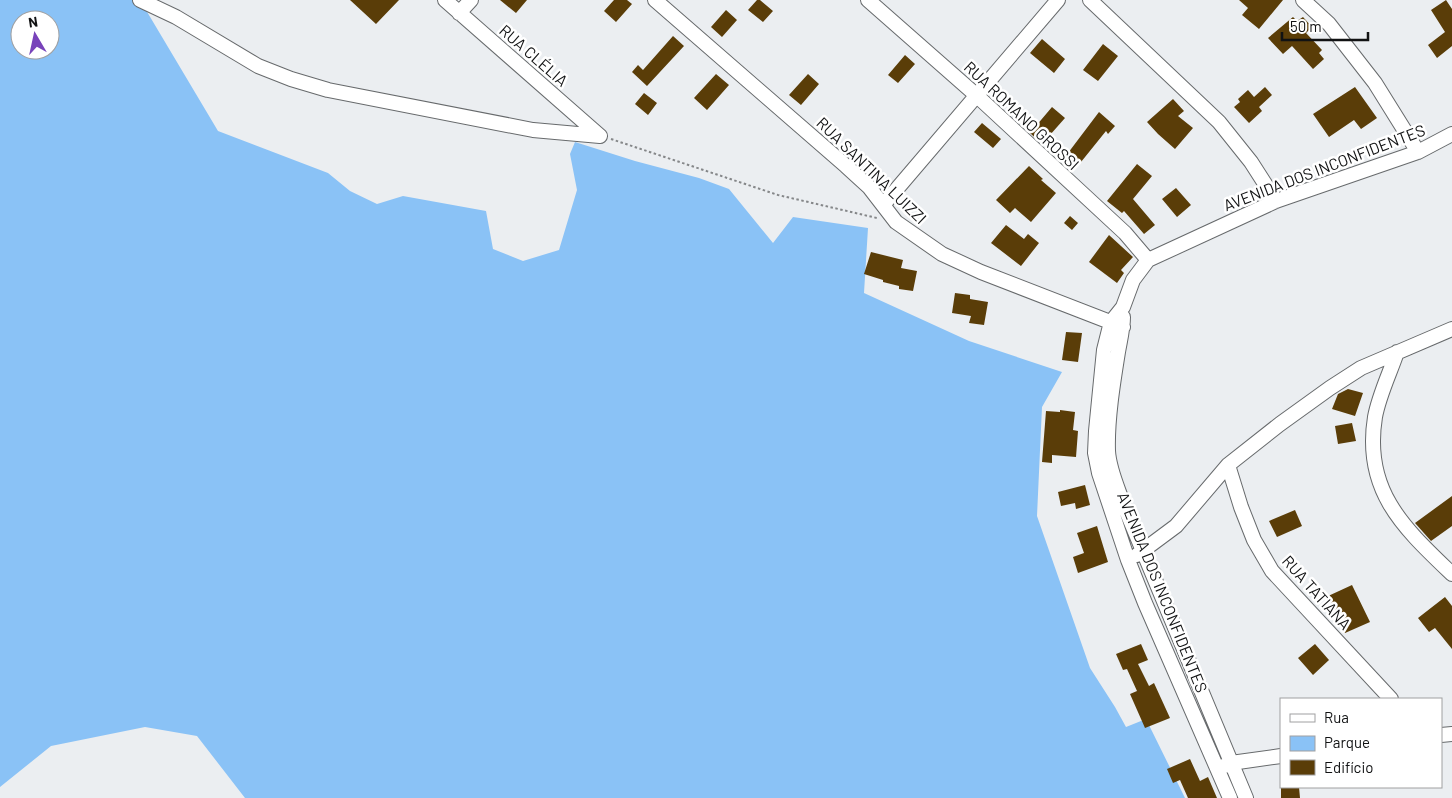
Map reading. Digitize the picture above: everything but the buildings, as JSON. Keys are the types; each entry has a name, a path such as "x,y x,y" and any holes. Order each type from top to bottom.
{"street":[{"path":"140,0 176,18 258,66 291,79 338,92 533,130 600,136"},
{"name":"RUA CLÉLIA","path":"444,0 600,136"},
{"path":"459,13 471,0"},
{"name":"RUA SANTINA LUIZZI","path":"655,0 869,187 896,222 942,254 981,272 1117,325"},
{"name":"RUA ROMANO GROSSI","path":"868,0 976,96 1125,234 1148,260"},
{"path":"884,204 1058,0"},
{"path":"1090,0 1220,122 1251,162 1276,201"},
{"path":"1303,0 1329,24 1376,83 1418,152"},
{"name":"AVENIDA DOS INCONFIDENTES","path":"1230,798 1128,560 1107,502 1095,453 1104,350 1117,325 1133,280 1148,260 1276,201 1418,152 1452,134"},
{"name":"AVENIDA DOS INCONFIDENTES","path":"1117,325 1108,452 1111,471 1246,798"},
{"path":"1128,560 1144,551 1176,526 1228,465 1330,388 1361,368 1452,329"},
{"path":"1397,352 1380,397 1375,418 1375,466 1383,492 1396,515 1410,534 1452,574"},
{"name":"RUA TATIANA","path":"1228,465 1254,540 1272,571 1390,698"},
{"path":"1216,769 1231,762 1280,756"}],"path":[{"path":"600,136 778,195 896,222"}],"green space":[{"path":"0,0 140,0 218,131 328,173 350,191 377,204 403,196 486,211 493,249 523,261 559,250 577,190 570,154 575,142 635,161 699,178 729,189 773,243 793,217 868,228 864,293 969,341 1062,372 1042,407 1037,516 1090,668 1126,727 1146,719 1185,798 245,798 197,736 145,727 51,746 0,787"}]}
